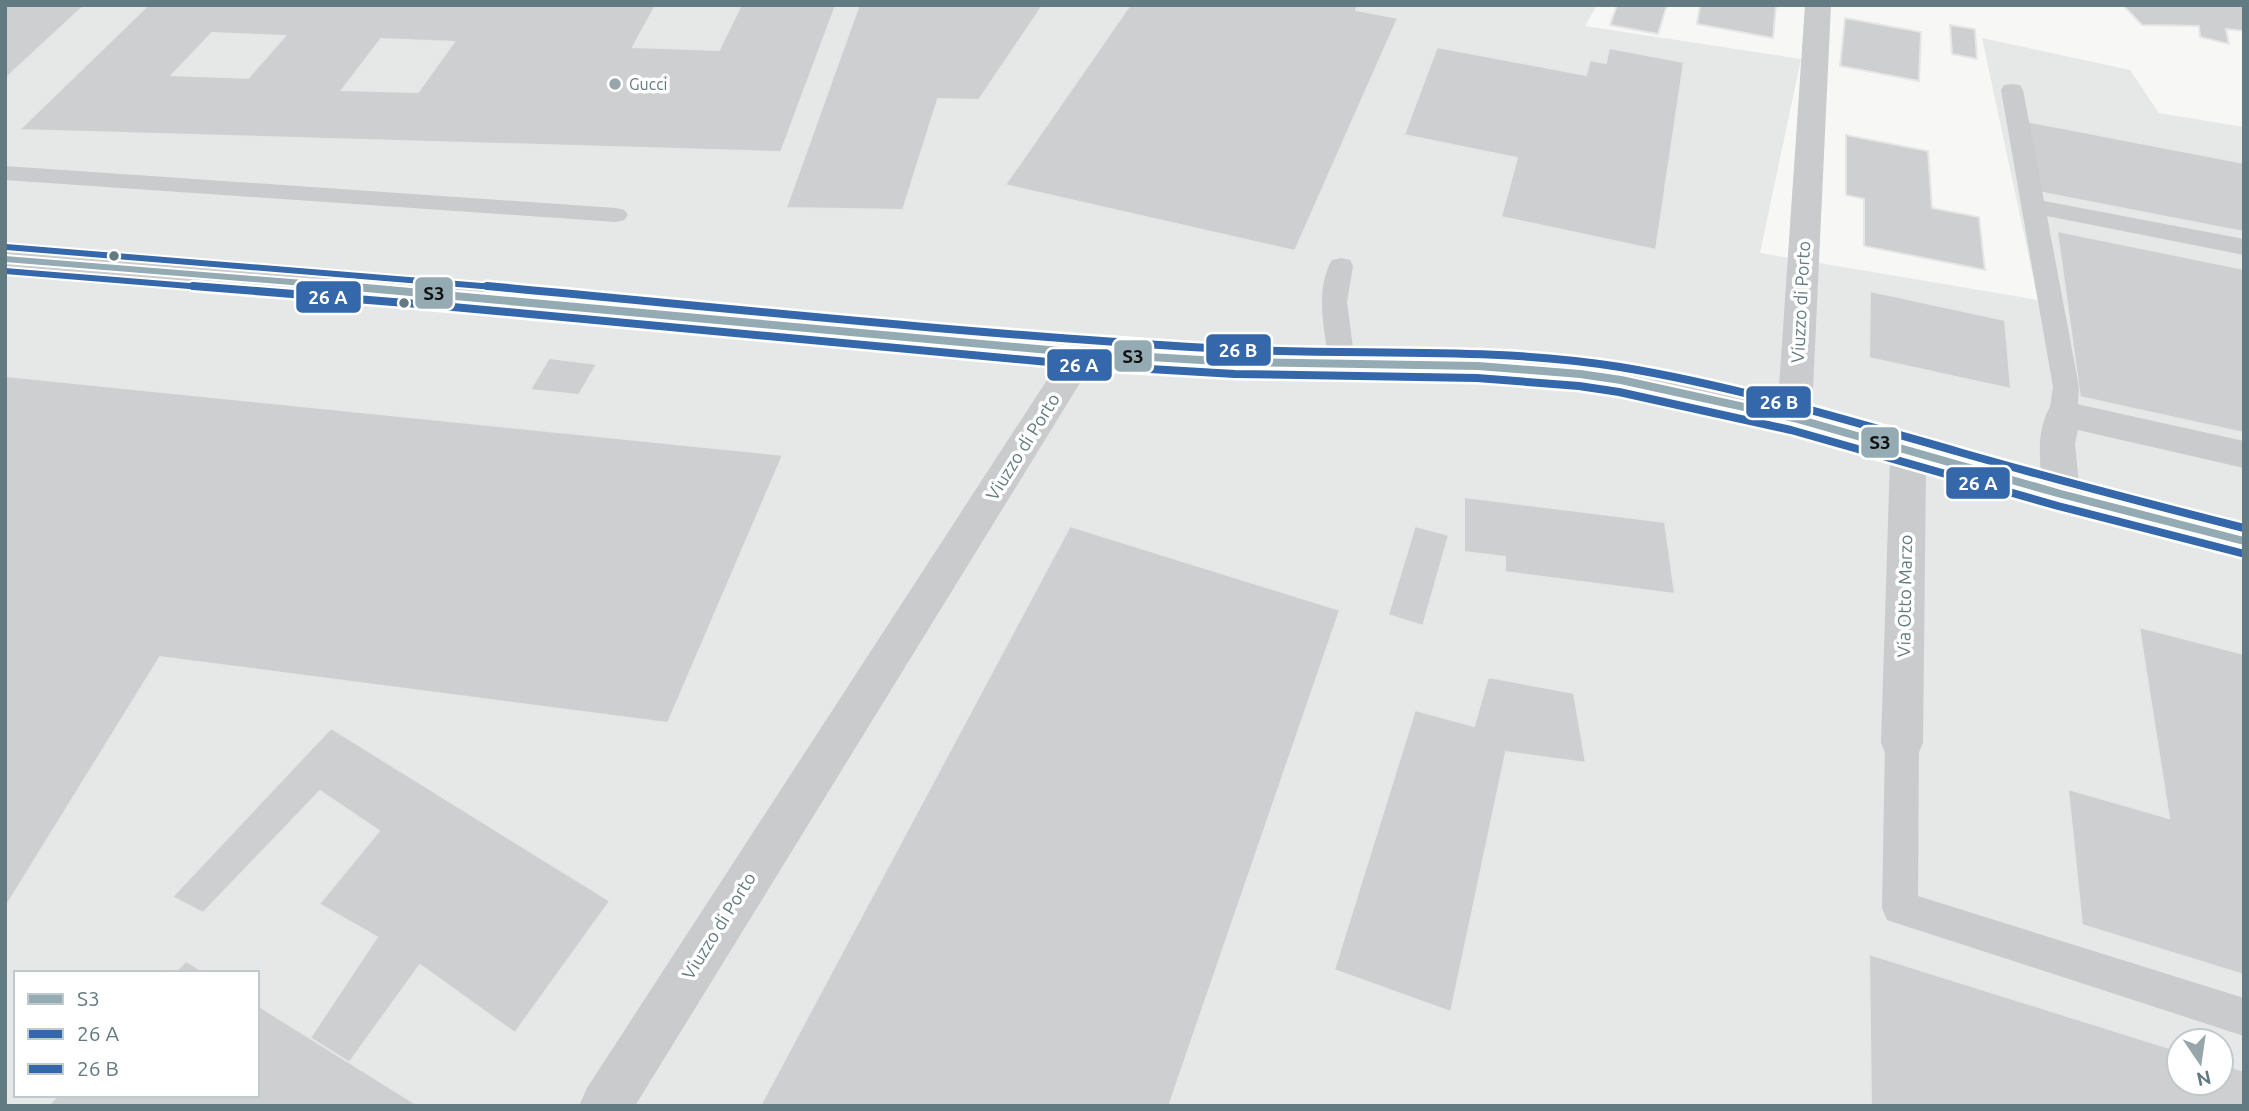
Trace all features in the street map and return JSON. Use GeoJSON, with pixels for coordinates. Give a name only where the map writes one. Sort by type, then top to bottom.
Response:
{"type":"FeatureCollection","features":[{"type":"Feature","properties":{"kind":"street","name":"Viuzzo di Porto"},"geometry":{"type":"LineString","coordinates":[[1794,418],[1818,5]]}},
{"type":"Feature","properties":{"kind":"street"},"geometry":{"type":"LineString","coordinates":[[5,258],[432,293],[1082,353],[1235,362],[1548,370],[1621,380],[1794,418],[2061,494],[2244,541]]}},
{"type":"Feature","properties":{"kind":"street","name":"Viuzzo di Porto"},"geometry":{"type":"LineString","coordinates":[[605,1106],[1082,353]]}},
{"type":"Feature","properties":{"kind":"street"},"geometry":{"type":"LineString","coordinates":[[2061,494],[2057,444],[2063,414],[2244,455]]}},
{"type":"Feature","properties":{"kind":"street","name":"Via Otto Marzo"},"geometry":{"type":"LineString","coordinates":[[1902,743],[1908,450]]}},
{"type":"Feature","properties":{"kind":"lane"},"geometry":{"type":"LineString","coordinates":[[2011,90],[2066,387],[2063,414]]}},
{"type":"Feature","properties":{"kind":"lane"},"geometry":{"type":"LineString","coordinates":[[5,173],[616,215]]}},
{"type":"Feature","properties":{"kind":"lane"},"geometry":{"type":"LineString","coordinates":[[2033,206],[2244,247]]}},
{"type":"Feature","properties":{"kind":"lane"},"geometry":{"type":"LineString","coordinates":[[1341,266],[1334,302],[1342,363]]}},
{"type":"Feature","properties":{"kind":"lane"},"geometry":{"type":"LineString","coordinates":[[1902,743],[1900,908],[2244,1017]]}},
{"type":"Feature","properties":{"kind":"shaded area"},"geometry":{"type":"Polygon","coordinates":[[[5,5],[1597,5],[1585,26],[1801,59],[1760,253],[2038,300],[1982,38],[2130,70],[2159,113],[2244,127],[2244,1106],[5,1106],[5,5]]]}},
{"type":"Feature","properties":{"kind":"building"},"geometry":{"type":"Polygon","coordinates":[[[5,5],[85,5],[5,79],[5,5]]]}},
{"type":"Feature","properties":{"kind":"building","name":"Gucci"},"geometry":{"type":"Polygon","coordinates":[[[148,5],[656,5],[633,47],[719,50],[741,5],[836,5],[781,152],[19,130],[148,5]],[[212,33],[172,75],[248,78],[285,36],[212,33]],[[381,39],[342,90],[418,92],[454,42],[381,39]]]}},
{"type":"Feature","properties":{"kind":"building"},"geometry":{"type":"Polygon","coordinates":[[[859,5],[1043,5],[979,100],[938,99],[903,210],[786,208],[859,5]]]}},
{"type":"Feature","properties":{"kind":"building"},"geometry":{"type":"Polygon","coordinates":[[[1130,5],[1358,5],[1356,10],[1398,18],[1295,251],[1005,185],[1130,5]]]}},
{"type":"Feature","properties":{"kind":"building"},"geometry":{"type":"Polygon","coordinates":[[[1617,5],[1667,5],[1658,34],[1610,25],[1617,5]]]}},
{"type":"Feature","properties":{"kind":"building"},"geometry":{"type":"Polygon","coordinates":[[[1700,5],[1776,6],[1773,38],[1697,24],[1700,5]]]}},
{"type":"Feature","properties":{"kind":"building"},"geometry":{"type":"Polygon","coordinates":[[[2123,5],[2244,5],[2244,31],[2226,29],[2229,44],[2200,37],[2199,26],[2142,25],[2123,5]]]}},
{"type":"Feature","properties":{"kind":"building"},"geometry":{"type":"Polygon","coordinates":[[[1845,18],[1921,32],[1919,81],[1840,66],[1845,18]]]}},
{"type":"Feature","properties":{"kind":"building"},"geometry":{"type":"Polygon","coordinates":[[[1950,25],[1975,29],[1977,59],[1952,54],[1950,25]]]}},
{"type":"Feature","properties":{"kind":"building"},"geometry":{"type":"Polygon","coordinates":[[[1437,47],[1586,75],[1590,60],[1606,63],[1609,48],[1684,62],[1656,250],[1501,217],[1517,158],[1404,135],[1437,47]]]}},
{"type":"Feature","properties":{"kind":"building"},"geometry":{"type":"Polygon","coordinates":[[[2025,121],[2244,163],[2244,232],[2033,191],[2025,121]]]}},
{"type":"Feature","properties":{"kind":"building"},"geometry":{"type":"Polygon","coordinates":[[[1846,135],[1928,151],[1932,208],[1979,217],[1985,270],[1864,246],[1864,199],[1846,195],[1846,135]]]}},
{"type":"Feature","properties":{"kind":"building"},"geometry":{"type":"Polygon","coordinates":[[[2057,231],[2244,269],[2244,433],[2080,397],[2057,231]]]}},
{"type":"Feature","properties":{"kind":"building"},"geometry":{"type":"Polygon","coordinates":[[[1870,291],[2005,320],[2011,389],[1869,358],[1870,291]]]}},
{"type":"Feature","properties":{"kind":"building"},"geometry":{"type":"Polygon","coordinates":[[[549,358],[597,364],[579,395],[530,390],[549,358]]]}},
{"type":"Feature","properties":{"kind":"building"},"geometry":{"type":"Polygon","coordinates":[[[5,376],[783,455],[668,723],[160,657],[5,908],[5,376]]]}},
{"type":"Feature","properties":{"kind":"building"},"geometry":{"type":"Polygon","coordinates":[[[1464,497],[1665,522],[1675,594],[1505,572],[1505,557],[1464,552],[1464,497]]]}},
{"type":"Feature","properties":{"kind":"building"},"geometry":{"type":"Polygon","coordinates":[[[1070,526],[1340,610],[1169,1106],[760,1106],[1070,526]]]}},
{"type":"Feature","properties":{"kind":"building"},"geometry":{"type":"Polygon","coordinates":[[[1415,526],[1449,535],[1423,626],[1388,615],[1415,526]]]}},
{"type":"Feature","properties":{"kind":"building"},"geometry":{"type":"Polygon","coordinates":[[[2139,627],[2244,654],[2244,975],[2082,925],[2068,789],[2169,818],[2139,627]]]}},
{"type":"Feature","properties":{"kind":"building"},"geometry":{"type":"Polygon","coordinates":[[[1488,677],[1574,693],[1586,763],[1506,752],[1451,1012],[1334,970],[1415,710],[1474,726],[1488,677]]]}},
{"type":"Feature","properties":{"kind":"building"},"geometry":{"type":"Polygon","coordinates":[[[331,728],[610,901],[515,1033],[420,965],[349,1063],[310,1038],[377,937],[319,904],[379,831],[320,791],[203,913],[172,897],[331,728]]]}},
{"type":"Feature","properties":{"kind":"building"},"geometry":{"type":"Polygon","coordinates":[[[1869,954],[2165,1047],[2165,1097],[2235,1097],[2235,1068],[2244,1071],[2244,1106],[1871,1106],[1869,954]]]}},
{"type":"Feature","properties":{"kind":"building"},"geometry":{"type":"Polygon","coordinates":[[[186,961],[202,971],[176,971],[186,961]]]}},
{"type":"Feature","properties":{"kind":"building"},"geometry":{"type":"Polygon","coordinates":[[[259,1006],[419,1106],[48,1106],[56,1097],[259,1097],[259,1006]]]}},
{"type":"Feature","properties":{"kind":"transit line"},"geometry":{"type":"LineString","coordinates":[[6,247],[433,281],[1083,341],[1235,350],[1478,354],[1582,362],[1624,368],[1797,406],[2064,482],[2244,528]]}},
{"type":"Feature","properties":{"kind":"transit line","name":"S3"},"geometry":{"type":"LineString","coordinates":[[5,259],[432,293],[1082,353],[1235,362],[1478,366],[1580,374],[1621,380],[1794,418],[2061,494],[2244,541]]}},
{"type":"Feature","properties":{"kind":"transit line"},"geometry":{"type":"LineString","coordinates":[[5,271],[431,305],[1081,365],[1235,374],[1477,378],[1579,386],[1619,392],[1791,430],[2058,506],[2241,553]]}},
{"type":"Feature","properties":{"kind":"place","name":"Gucci"},"geometry":{"type":"Point","coordinates":[615,84]}}]}
